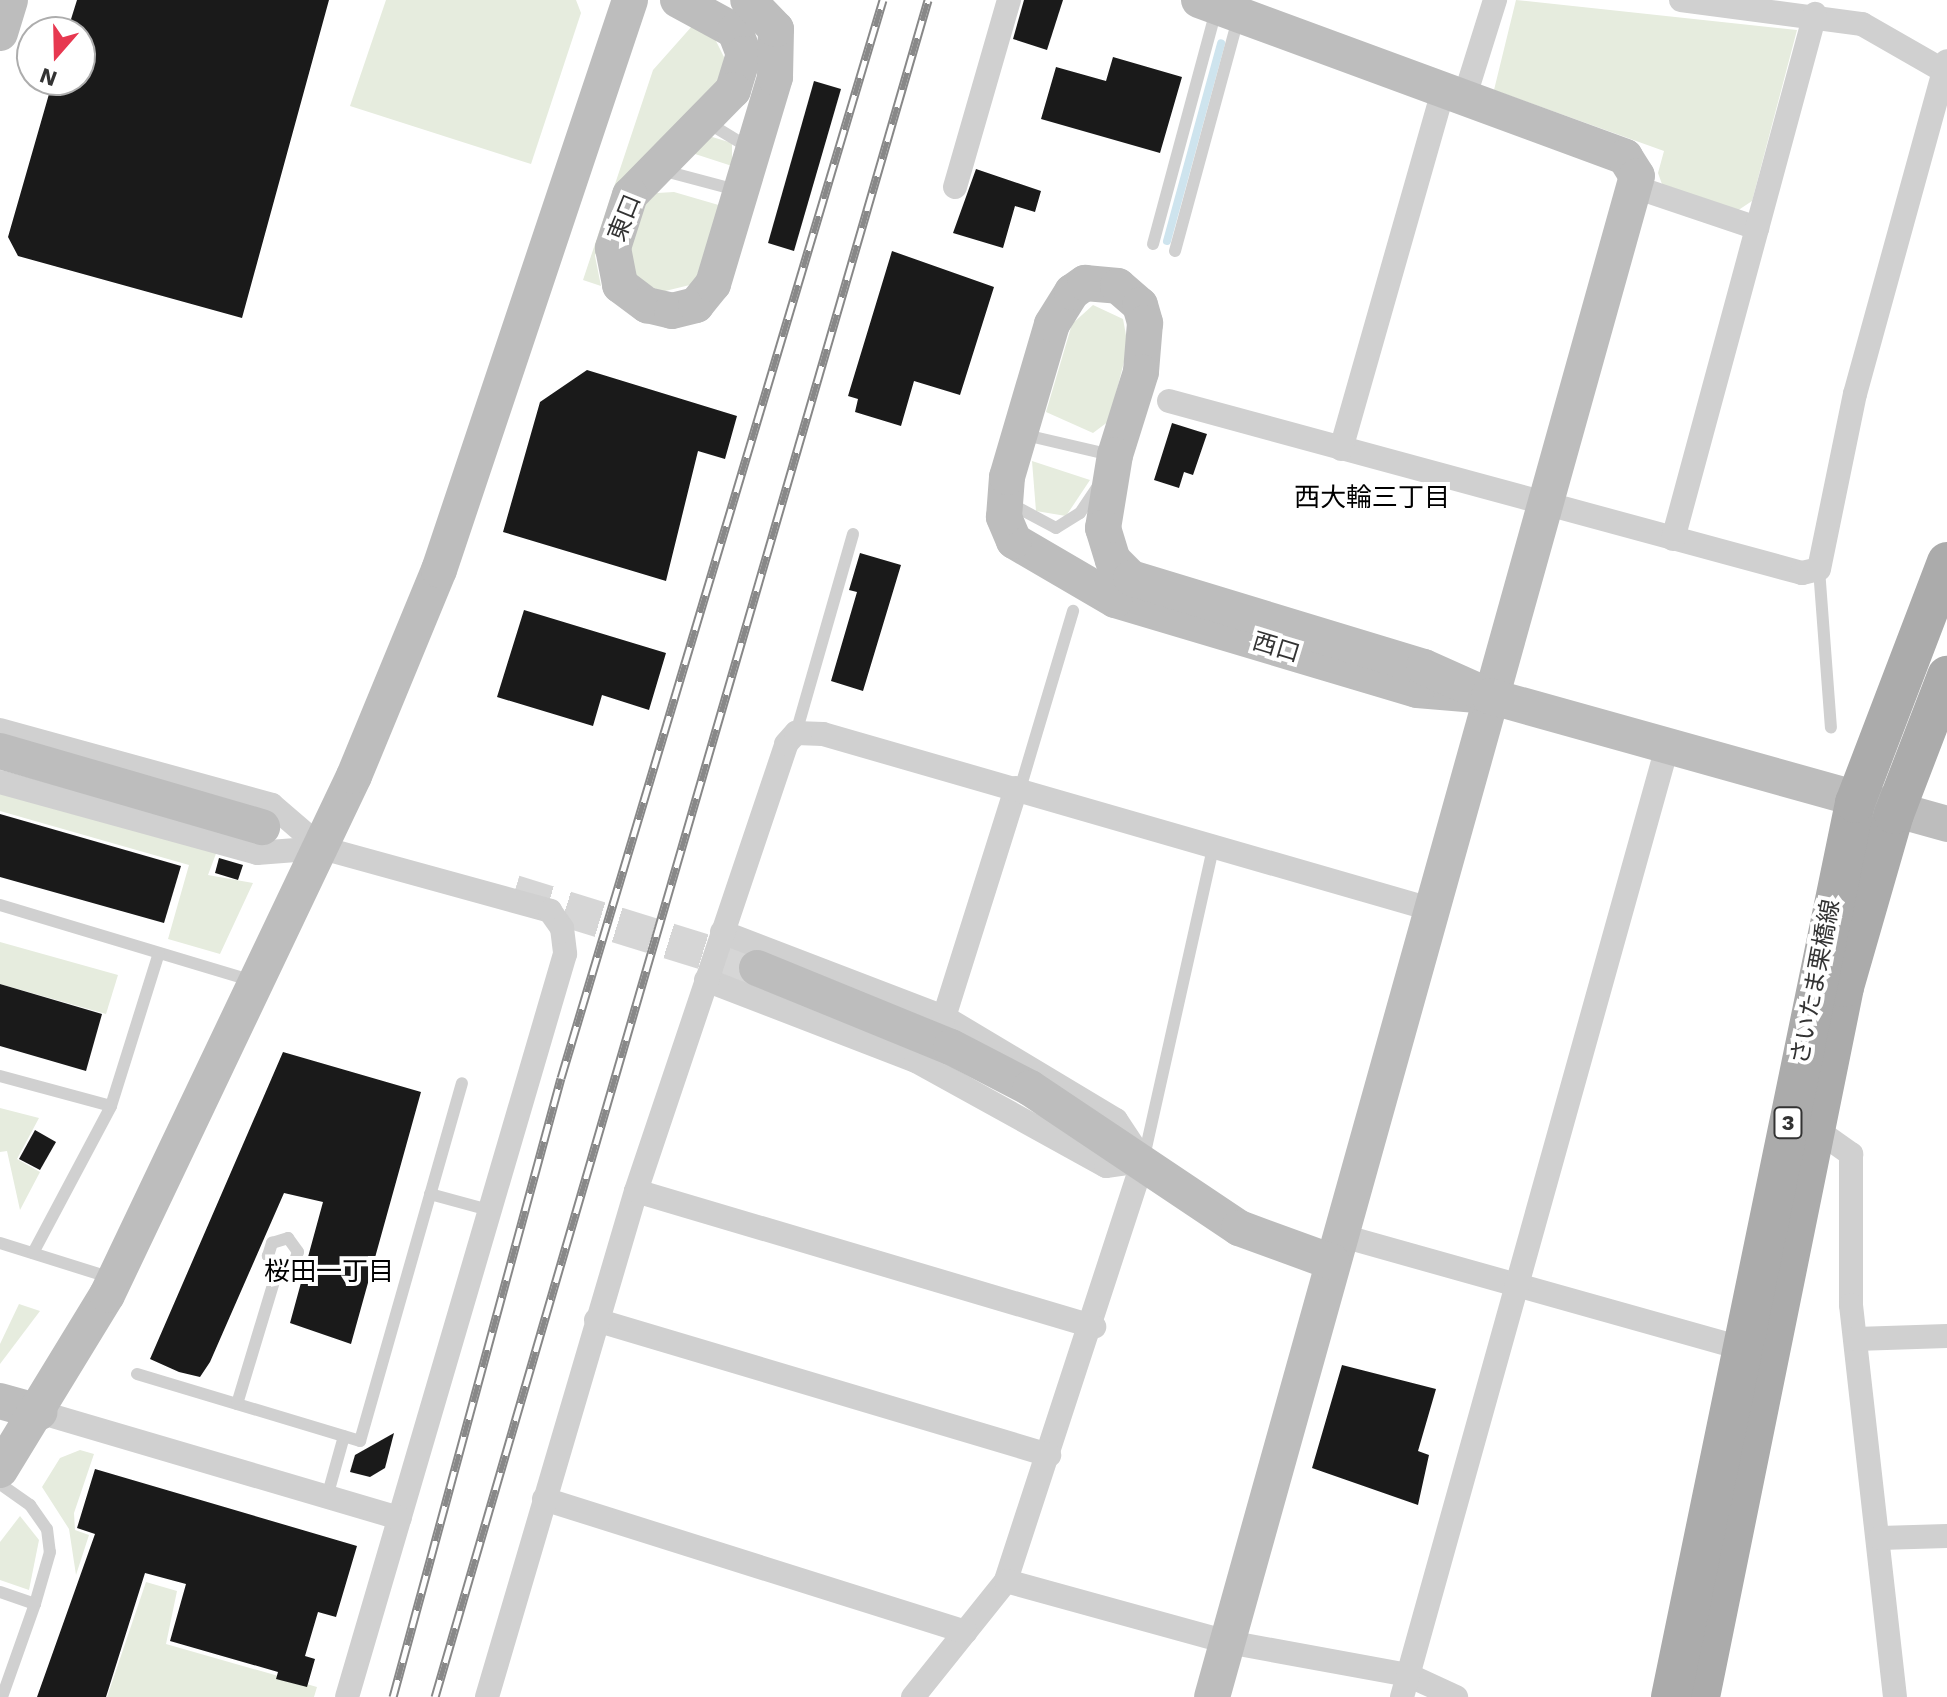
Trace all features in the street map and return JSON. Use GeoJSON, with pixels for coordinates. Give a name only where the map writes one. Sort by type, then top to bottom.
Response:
{"type":"FeatureCollection","features":[{"type":"Feature","properties":{"kind":"main road","name":"さいたま栗橋線"},"geometry":{"type":"LineString","coordinates":[[1671,1697],[1855,803],[1947,562]]}},
{"type":"Feature","properties":{"kind":"main road","name":"さいたま栗橋線"},"geometry":{"type":"LineString","coordinates":[[1700,1697],[1844,987],[1894,814],[1947,676]]}},
{"type":"Feature","properties":{"kind":"street"},"geometry":{"type":"LineString","coordinates":[[0,33],[10,0]]}},
{"type":"Feature","properties":{"kind":"street"},"geometry":{"type":"LineString","coordinates":[[0,1470],[39,1412],[115,1280],[322,848],[429,597],[630,0]]}},
{"type":"Feature","properties":{"kind":"street","name":"東口"},"geometry":{"type":"LineString","coordinates":[[678,0],[735,31],[744,54],[740,80],[630,195],[610,258],[620,285],[659,309],[686,309],[705,298],[753,153],[780,40],[771,18],[748,0]]}},
{"type":"Feature","properties":{"kind":"street"},"geometry":{"type":"LineString","coordinates":[[955,187],[1009,0]]}},
{"type":"Feature","properties":{"kind":"street"},"geometry":{"type":"LineString","coordinates":[[1341,449],[1453,95],[1495,0]]}},
{"type":"Feature","properties":{"kind":"street"},"geometry":{"type":"LineString","coordinates":[[1169,401],[1542,505],[1802,573],[1819,569],[1855,394],[1945,77],[1862,24],[1815,14],[1681,0]]}},
{"type":"Feature","properties":{"kind":"street"},"geometry":{"type":"LineString","coordinates":[[1212,1697],[1542,505],[1635,187],[1636,168],[1625,157],[1453,95],[1223,4]]}},
{"type":"Feature","properties":{"kind":"street"},"geometry":{"type":"LineString","coordinates":[[1673,539],[1815,14]]}},
{"type":"Feature","properties":{"kind":"street"},"geometry":{"type":"LineString","coordinates":[[1635,187],[1757,228]]}},
{"type":"Feature","properties":{"kind":"street","name":"西口"},"geometry":{"type":"LineString","coordinates":[[1102,282],[1131,294],[1145,323],[1141,372],[1115,455],[1105,546],[1131,578],[1424,667],[1489,696],[1417,690],[1115,600],[1014,541],[1004,499],[1020,433],[1061,305],[1085,283],[1102,282]]}},
{"type":"Feature","properties":{"kind":"street"},"geometry":{"type":"LineString","coordinates":[[1489,696],[1894,814],[1947,824]]}},
{"type":"Feature","properties":{"kind":"street"},"geometry":{"type":"LineString","coordinates":[[0,730],[272,805],[322,848]]}},
{"type":"Feature","properties":{"kind":"street"},"geometry":{"type":"LineString","coordinates":[[487,1697],[636,1191],[786,744],[796,733],[823,734],[1018,788],[1430,909]]}},
{"type":"Feature","properties":{"kind":"street"},"geometry":{"type":"LineString","coordinates":[[1405,1686],[1667,747]]}},
{"type":"Feature","properties":{"kind":"street"},"geometry":{"type":"LineString","coordinates":[[0,751],[262,827]]}},
{"type":"Feature","properties":{"kind":"street"},"geometry":{"type":"LineString","coordinates":[[0,782],[257,853],[322,848],[550,911],[562,928],[565,954],[347,1697]]}},
{"type":"Feature","properties":{"kind":"street"},"geometry":{"type":"LineString","coordinates":[[944,1017],[1018,788]]}},
{"type":"Feature","properties":{"kind":"street"},"geometry":{"type":"LineString","coordinates":[[722,932],[944,1017],[1116,1120],[1143,1161],[1094,1327],[1006,1581],[913,1697]]}},
{"type":"Feature","properties":{"kind":"street"},"geometry":{"type":"LineString","coordinates":[[757,968],[951,1047],[1143,1161],[1239,1228],[1517,1287],[1742,1348]]}},
{"type":"Feature","properties":{"kind":"street"},"geometry":{"type":"LineString","coordinates":[[706,980],[916,1061],[1106,1166],[1143,1161]]}},
{"type":"Feature","properties":{"kind":"street"},"geometry":{"type":"LineString","coordinates":[[1817,1130],[1851,1154],[1856,1339],[1895,1697]]}},
{"type":"Feature","properties":{"kind":"street"},"geometry":{"type":"LineString","coordinates":[[636,1191],[1094,1327]]}},
{"type":"Feature","properties":{"kind":"street"},"geometry":{"type":"LineString","coordinates":[[596,1320],[1049,1455]]}},
{"type":"Feature","properties":{"kind":"street"},"geometry":{"type":"LineString","coordinates":[[1856,1339],[1947,1336]]}},
{"type":"Feature","properties":{"kind":"street"},"geometry":{"type":"LineString","coordinates":[[0,1401],[400,1518]]}},
{"type":"Feature","properties":{"kind":"street"},"geometry":{"type":"LineString","coordinates":[[544,1499],[966,1632]]}},
{"type":"Feature","properties":{"kind":"street"},"geometry":{"type":"LineString","coordinates":[[1880,1538],[1947,1536]]}},
{"type":"Feature","properties":{"kind":"street"},"geometry":{"type":"LineString","coordinates":[[1006,1581],[1228,1642],[1456,1697]]}},
{"type":"Feature","properties":{"kind":"lane"},"geometry":{"type":"LineString","coordinates":[[1153,244],[1223,4]]}},
{"type":"Feature","properties":{"kind":"lane"},"geometry":{"type":"LineString","coordinates":[[1175,251],[1223,4]]}},
{"type":"Feature","properties":{"kind":"lane"},"geometry":{"type":"LineString","coordinates":[[699,125],[720,126],[753,153]]}},
{"type":"Feature","properties":{"kind":"lane"},"geometry":{"type":"LineString","coordinates":[[654,170],[741,191]]}},
{"type":"Feature","properties":{"kind":"lane"},"geometry":{"type":"LineString","coordinates":[[1004,499],[1039,525],[1069,524],[1115,455],[1020,433]]}},
{"type":"Feature","properties":{"kind":"lane"},"geometry":{"type":"LineString","coordinates":[[796,733],[853,534]]}},
{"type":"Feature","properties":{"kind":"lane"},"geometry":{"type":"LineString","coordinates":[[1819,569],[1831,728]]}},
{"type":"Feature","properties":{"kind":"lane"},"geometry":{"type":"LineString","coordinates":[[1018,788],[1073,611]]}},
{"type":"Feature","properties":{"kind":"lane"},"geometry":{"type":"LineString","coordinates":[[1143,1161],[1214,845]]}},
{"type":"Feature","properties":{"kind":"lane"},"geometry":{"type":"LineString","coordinates":[[0,905],[257,982]]}},
{"type":"Feature","properties":{"kind":"lane"},"geometry":{"type":"LineString","coordinates":[[33,1253],[111,1106],[159,953]]}},
{"type":"Feature","properties":{"kind":"lane"},"geometry":{"type":"LineString","coordinates":[[0,1076],[111,1106]]}},
{"type":"Feature","properties":{"kind":"lane"},"geometry":{"type":"LineString","coordinates":[[137,1374],[360,1441],[462,1083]]}},
{"type":"Feature","properties":{"kind":"lane"},"geometry":{"type":"LineString","coordinates":[[430,1194],[489,1210]]}},
{"type":"Feature","properties":{"kind":"lane"},"geometry":{"type":"LineString","coordinates":[[0,1243],[115,1280]]}},
{"type":"Feature","properties":{"kind":"lane"},"geometry":{"type":"LineString","coordinates":[[237,1404],[278,1268]]}},
{"type":"Feature","properties":{"kind":"lane"},"geometry":{"type":"LineString","coordinates":[[327,1497],[344,1436]]}},
{"type":"Feature","properties":{"kind":"lane"},"geometry":{"type":"LineString","coordinates":[[0,1484],[47,1529],[48,1567],[2,1697]]}},
{"type":"Feature","properties":{"kind":"lane"},"geometry":{"type":"LineString","coordinates":[[0,1592],[35,1604]]}},
{"type":"Feature","properties":{"kind":"shaded area"},"geometry":{"type":"Polygon","coordinates":[[[386,0],[576,0],[581,13],[531,164],[350,106],[386,0]]]}},
{"type":"Feature","properties":{"kind":"shaded area"},"geometry":{"type":"Polygon","coordinates":[[[1516,0],[1797,30],[1752,201],[1737,211],[1663,187],[1658,173],[1664,151],[1494,90],[1516,0]]]}},
{"type":"Feature","properties":{"kind":"shaded area"},"geometry":{"type":"Polygon","coordinates":[[[693,25],[715,39],[724,57],[722,78],[620,185],[595,256],[601,286],[583,280],[653,70],[693,25]]]}},
{"type":"Feature","properties":{"kind":"shaded area"},"geometry":{"type":"Polygon","coordinates":[[[709,136],[732,143],[732,166],[692,153],[709,136]]]}},
{"type":"Feature","properties":{"kind":"shaded area"},"geometry":{"type":"Polygon","coordinates":[[[674,192],[722,206],[694,284],[661,292],[635,277],[628,257],[642,208],[657,193],[674,192]]]}},
{"type":"Feature","properties":{"kind":"shaded area"},"geometry":{"type":"Polygon","coordinates":[[[1093,305],[1123,319],[1128,346],[1109,421],[1093,433],[1046,412],[1072,324],[1093,305]]]}},
{"type":"Feature","properties":{"kind":"shaded area"},"geometry":{"type":"Polygon","coordinates":[[[1032,461],[1090,480],[1066,516],[1036,511],[1032,461]]]}},
{"type":"Feature","properties":{"kind":"shaded area"},"geometry":{"type":"Polygon","coordinates":[[[0,787],[217,851],[208,875],[253,883],[220,954],[168,939],[189,865],[0,811],[0,787]]]}},
{"type":"Feature","properties":{"kind":"shaded area"},"geometry":{"type":"Polygon","coordinates":[[[0,942],[118,975],[106,1014],[0,984],[0,942]]]}},
{"type":"Feature","properties":{"kind":"shaded area"},"geometry":{"type":"Polygon","coordinates":[[[0,1108],[39,1118],[17,1159],[40,1172],[20,1210],[7,1151],[0,1152],[0,1108]]]}},
{"type":"Feature","properties":{"kind":"shaded area"},"geometry":{"type":"Polygon","coordinates":[[[19,1304],[40,1311],[0,1364],[0,1344],[19,1304]]]}},
{"type":"Feature","properties":{"kind":"shaded area"},"geometry":{"type":"Polygon","coordinates":[[[80,1450],[94,1454],[74,1513],[75,1530],[89,1535],[76,1575],[69,1529],[42,1487],[60,1458],[80,1450]]]}},
{"type":"Feature","properties":{"kind":"shaded area"},"geometry":{"type":"Polygon","coordinates":[[[20,1516],[39,1540],[29,1590],[0,1580],[0,1542],[20,1516]]]}},
{"type":"Feature","properties":{"kind":"shaded area"},"geometry":{"type":"Polygon","coordinates":[[[146,1582],[177,1591],[166,1644],[317,1687],[314,1697],[107,1697],[146,1582]]]}},
{"type":"Feature","properties":{"kind":"building"},"geometry":{"type":"Polygon","coordinates":[[[77,0],[329,0],[242,318],[18,256],[8,237],[48,96],[96,96],[96,16],[72,16],[77,0]]]}},
{"type":"Feature","properties":{"kind":"building"},"geometry":{"type":"Polygon","coordinates":[[[1024,0],[1063,0],[1047,50],[1013,39],[1024,0]]]}},
{"type":"Feature","properties":{"kind":"building"},"geometry":{"type":"Polygon","coordinates":[[[1113,57],[1182,77],[1160,153],[1041,119],[1056,67],[1106,81],[1113,57]]]}},
{"type":"Feature","properties":{"kind":"building"},"geometry":{"type":"Polygon","coordinates":[[[814,81],[841,89],[794,251],[768,243],[814,81]]]}},
{"type":"Feature","properties":{"kind":"building"},"geometry":{"type":"Polygon","coordinates":[[[976,169],[1041,191],[1035,212],[1015,206],[1003,248],[953,233],[976,169]]]}},
{"type":"Feature","properties":{"kind":"building"},"geometry":{"type":"Polygon","coordinates":[[[892,251],[994,287],[960,395],[914,381],[901,426],[855,412],[858,399],[848,396],[892,251]]]}},
{"type":"Feature","properties":{"kind":"building"},"geometry":{"type":"Polygon","coordinates":[[[587,370],[737,416],[725,459],[698,451],[666,581],[503,532],[540,402],[587,370]]]}},
{"type":"Feature","properties":{"kind":"building"},"geometry":{"type":"Polygon","coordinates":[[[1172,423],[1207,434],[1193,475],[1184,472],[1179,488],[1154,480],[1172,423]]]}},
{"type":"Feature","properties":{"kind":"building"},"geometry":{"type":"Polygon","coordinates":[[[860,553],[901,565],[863,691],[831,681],[857,592],[849,590],[860,553]]]}},
{"type":"Feature","properties":{"kind":"building"},"geometry":{"type":"Polygon","coordinates":[[[524,610],[666,653],[649,710],[602,695],[593,726],[497,697],[524,610]]]}},
{"type":"Feature","properties":{"kind":"building"},"geometry":{"type":"Polygon","coordinates":[[[0,814],[181,866],[164,923],[0,877],[0,814]]]}},
{"type":"Feature","properties":{"kind":"building"},"geometry":{"type":"Polygon","coordinates":[[[219,858],[243,865],[238,880],[215,873],[219,858]]]}},
{"type":"Feature","properties":{"kind":"building"},"geometry":{"type":"Polygon","coordinates":[[[0,984],[102,1014],[86,1071],[0,1046],[0,984]]]}},
{"type":"Feature","properties":{"kind":"building"},"geometry":{"type":"Polygon","coordinates":[[[283,1052],[421,1092],[351,1344],[290,1323],[323,1202],[284,1193],[210,1362],[200,1377],[179,1372],[150,1359],[283,1052]]]}},
{"type":"Feature","properties":{"kind":"building"},"geometry":{"type":"Polygon","coordinates":[[[35,1130],[56,1142],[40,1170],[19,1159],[35,1130]]]}},
{"type":"Feature","properties":{"kind":"building"},"geometry":{"type":"Polygon","coordinates":[[[1342,1365],[1436,1389],[1418,1451],[1429,1455],[1418,1505],[1312,1468],[1342,1365]]]}},
{"type":"Feature","properties":{"kind":"building"},"geometry":{"type":"Polygon","coordinates":[[[394,1433],[385,1468],[370,1477],[350,1472],[355,1455],[394,1433]]]}},
{"type":"Feature","properties":{"kind":"building"},"geometry":{"type":"Polygon","coordinates":[[[95,1469],[357,1546],[336,1617],[318,1612],[305,1656],[315,1659],[307,1687],[276,1679],[278,1672],[170,1641],[186,1584],[145,1573],[106,1697],[37,1697],[95,1534],[77,1528],[95,1469]]]}},
{"type":"Feature","properties":{"kind":"waterway"},"geometry":{"type":"LineString","coordinates":[[1167,241],[1221,43]]}},
{"type":"Feature","properties":{"kind":"tunnel"},"geometry":{"type":"LineString","coordinates":[[514,893],[757,968]]}},
{"type":"Feature","properties":{"kind":"railway"},"geometry":{"type":"LineString","coordinates":[[393,1697],[561,1078],[883,0]]}},
{"type":"Feature","properties":{"kind":"railway"},"geometry":{"type":"LineString","coordinates":[[435,1697],[928,0]]}},
{"type":"Feature","properties":{"kind":"district","name":"西大輪三丁目"},"geometry":{"type":"Point","coordinates":[1372,498]}},
{"type":"Feature","properties":{"kind":"district","name":"桜田一丁目"},"geometry":{"type":"Point","coordinates":[329,1272]}}]}
